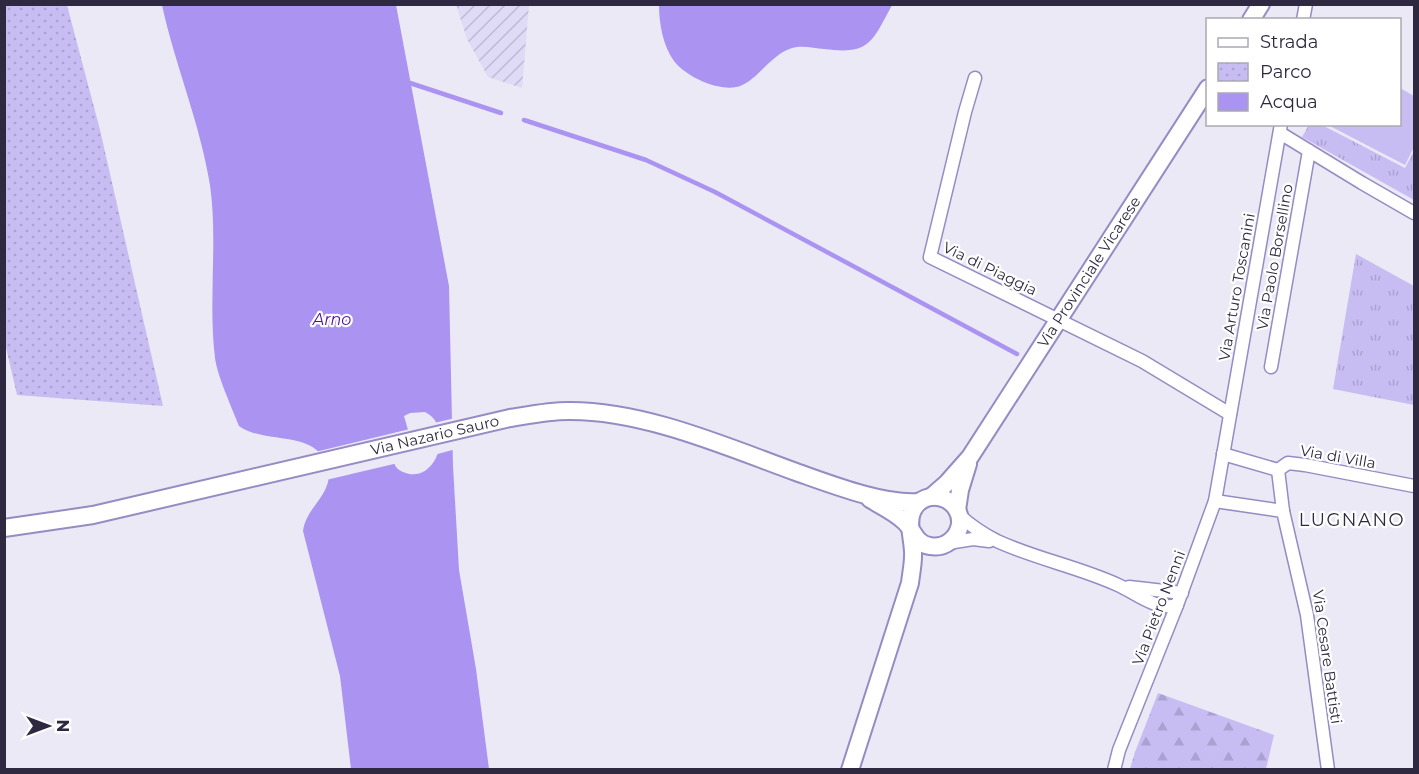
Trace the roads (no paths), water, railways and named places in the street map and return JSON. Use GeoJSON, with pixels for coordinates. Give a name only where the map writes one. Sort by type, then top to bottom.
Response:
{"type":"FeatureCollection","features":[{"type":"Feature","properties":{"kind":"main road"},"geometry":{"type":"LineString","coordinates":[[1252,18],[1261,4]]}},
{"type":"Feature","properties":{"kind":"main road","name":"Via Provinciale Vicarese"},"geometry":{"type":"LineString","coordinates":[[925,499],[947,483],[970,457],[1206,91]]}},
{"type":"Feature","properties":{"kind":"main road","name":"Via Nazario Sauro"},"geometry":{"type":"LineString","coordinates":[[4,528],[93,515],[510,418],[570,411],[613,414],[632,418],[690,435],[861,494],[898,516],[911,529]]}},
{"type":"Feature","properties":{"kind":"main road","name":"Via Provinciale Vicarese"},"geometry":{"type":"LineString","coordinates":[[958,513],[960,490],[970,457]]}},
{"type":"Feature","properties":{"kind":"main road","name":"Via Nazario Sauro"},"geometry":{"type":"LineString","coordinates":[[861,494],[925,499]]}},
{"type":"Feature","properties":{"kind":"main road"},"geometry":{"type":"LineString","coordinates":[[850,770],[910,583],[913,558],[912,512],[925,499],[947,500],[958,513],[959,530],[910,583]]}},
{"type":"Feature","properties":{"kind":"main road"},"geometry":{"type":"LineString","coordinates":[[911,529],[919,541],[924,544],[943,545]]}},
{"type":"Feature","properties":{"kind":"street","name":"Via di Piaggia"},"geometry":{"type":"LineString","coordinates":[[975,78],[964,112],[930,257],[1142,361],[1230,414]]}},
{"type":"Feature","properties":{"kind":"street"},"geometry":{"type":"LineString","coordinates":[[1280,129],[1308,151],[1414,213]]}},
{"type":"Feature","properties":{"kind":"street","name":"Via Arturo Toscanini"},"geometry":{"type":"LineString","coordinates":[[1222,454],[1280,129]]}},
{"type":"Feature","properties":{"kind":"street","name":"Via Paolo Borsellino"},"geometry":{"type":"LineString","coordinates":[[1271,367],[1308,151]]}},
{"type":"Feature","properties":{"kind":"street","name":"Via di Villa"},"geometry":{"type":"LineString","coordinates":[[1222,454],[1278,470],[1288,463],[1414,486]]}},
{"type":"Feature","properties":{"kind":"street","name":"Via Pietro Nenni"},"geometry":{"type":"LineString","coordinates":[[1114,770],[1119,750],[1180,599],[1215,501],[1222,454]]}},
{"type":"Feature","properties":{"kind":"street","name":"Via Cesare Battisti"},"geometry":{"type":"LineString","coordinates":[[1278,470],[1283,511],[1307,615],[1328,770]]}},
{"type":"Feature","properties":{"kind":"street"},"geometry":{"type":"LineString","coordinates":[[1215,501],[1283,511]]}},
{"type":"Feature","properties":{"kind":"street"},"geometry":{"type":"LineString","coordinates":[[958,513],[979,532],[999,542],[1118,585],[1180,599]]}},
{"type":"Feature","properties":{"kind":"street"},"geometry":{"type":"LineString","coordinates":[[943,545],[973,539],[999,542]]}},
{"type":"Feature","properties":{"kind":"street"},"geometry":{"type":"LineString","coordinates":[[1118,585],[1163,606],[1180,599]]}},
{"type":"Feature","properties":{"kind":"street"},"geometry":{"type":"LineString","coordinates":[[1147,600],[1161,615],[1167,632]]}},
{"type":"Feature","properties":{"kind":"water"},"geometry":{"type":"Polygon","coordinates":[[[659,4],[892,5],[874,37],[868,43],[851,50],[792,48],[777,56],[747,83],[732,88],[714,85],[695,78],[674,61],[662,34],[659,4]]]}},
{"type":"Feature","properties":{"kind":"water","name":"Arno"},"geometry":{"type":"Polygon","coordinates":[[[162,5],[396,5],[449,286],[453,466],[459,570],[476,669],[489,769],[351,769],[340,676],[303,531],[307,517],[326,489],[327,468],[322,456],[313,448],[302,443],[250,432],[239,426],[222,382],[216,365],[213,336],[213,228],[210,185],[200,139],[162,5]],[[425,412],[410,413],[404,416],[408,430],[395,433],[393,451],[394,464],[403,472],[415,474],[425,471],[433,463],[440,441],[439,429],[434,419],[425,412]]]}},
{"type":"Feature","properties":{"kind":"waterway"},"geometry":{"type":"LineString","coordinates":[[410,83],[501,113]]}},
{"type":"Feature","properties":{"kind":"waterway"},"geometry":{"type":"LineString","coordinates":[[524,120],[646,160],[715,192],[1017,354]]}},
{"type":"Feature","properties":{"kind":"district","name":"LUGNANO"},"geometry":{"type":"Point","coordinates":[1352,520]}}]}
